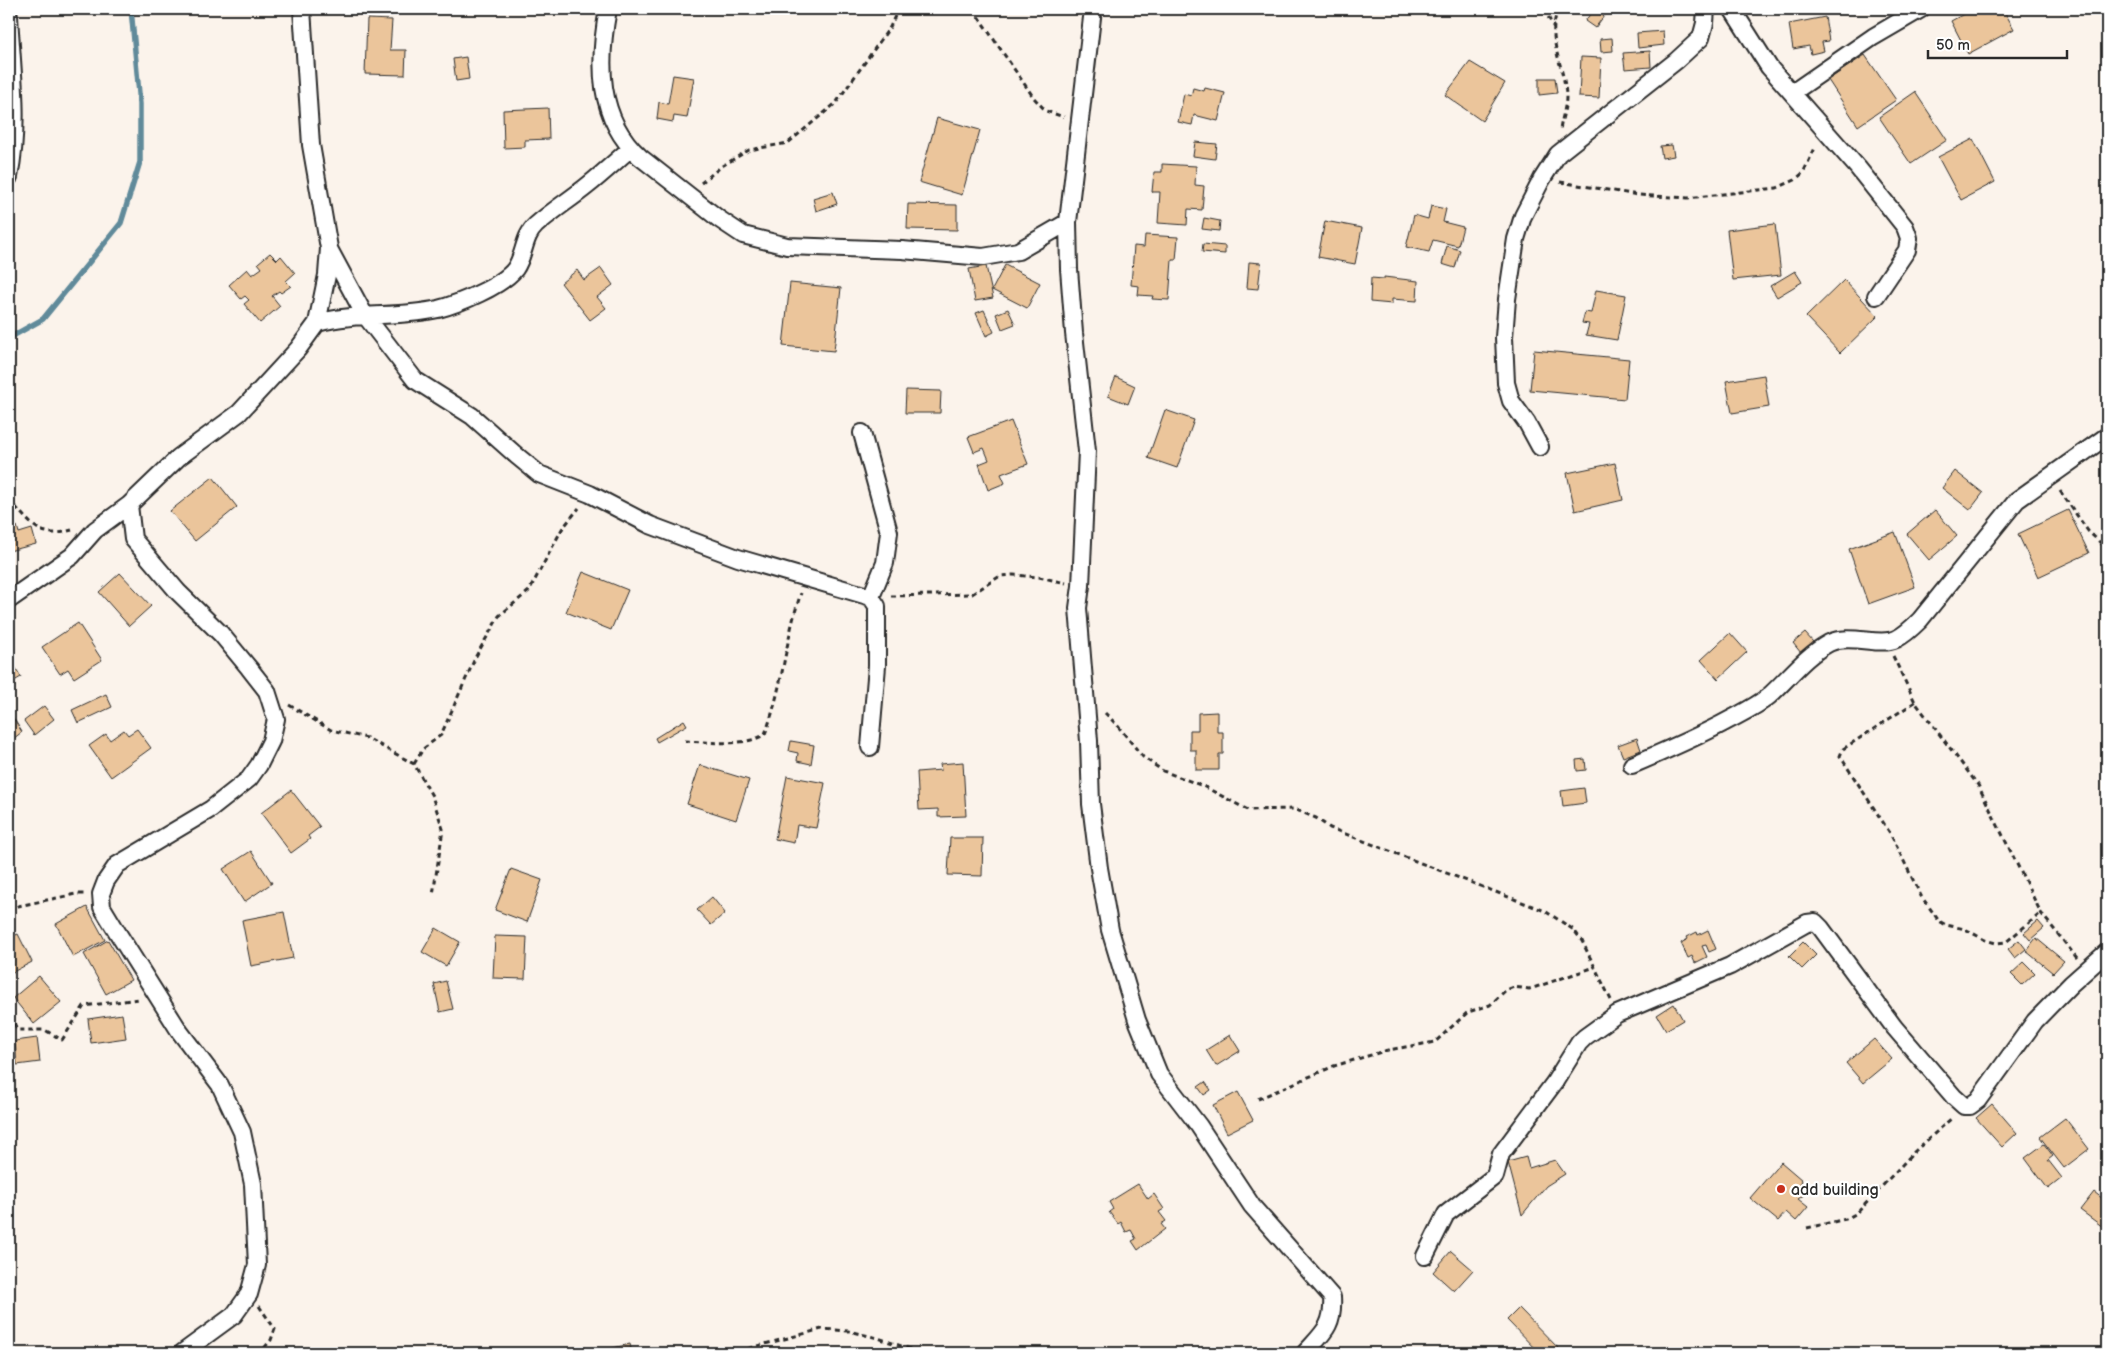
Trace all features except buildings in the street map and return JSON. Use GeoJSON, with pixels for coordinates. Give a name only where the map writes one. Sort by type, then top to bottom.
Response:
{"type":"FeatureCollection","features":[{"type":"Feature","properties":{"kind":"street"},"geometry":{"type":"LineString","coordinates":[[9,600],[72,556],[95,530],[129,505],[178,457],[239,413],[298,349],[317,323],[327,275],[329,248],[311,145],[302,9]]}},
{"type":"Feature","properties":{"kind":"street"},"geometry":{"type":"LineString","coordinates":[[608,9],[603,38],[602,87],[608,108],[630,148],[687,195],[743,235],[787,246],[902,250],[983,257],[1018,251],[1068,222]]}},
{"type":"Feature","properties":{"kind":"street"},"geometry":{"type":"LineString","coordinates":[[1093,9],[1068,222],[1069,269],[1074,333],[1087,451],[1081,586],[1078,608],[1085,690],[1091,804],[1099,868],[1110,930],[1137,1020],[1159,1074],[1199,1126],[1252,1206],[1332,1296],[1333,1312],[1326,1329],[1305,1353]]}},
{"type":"Feature","properties":{"kind":"street"},"geometry":{"type":"LineString","coordinates":[[1540,447],[1527,423],[1511,401],[1506,383],[1504,337],[1507,299],[1516,239],[1523,216],[1542,179],[1558,154],[1690,49],[1700,38],[1706,9]]}},
{"type":"Feature","properties":{"kind":"street"},"geometry":{"type":"LineString","coordinates":[[1732,9],[1769,68],[1792,92],[1905,227],[1909,238],[1907,250],[1876,296]]}},
{"type":"Feature","properties":{"kind":"street"},"geometry":{"type":"LineString","coordinates":[[1792,92],[1873,37],[1921,9]]}},
{"type":"Feature","properties":{"kind":"street"},"geometry":{"type":"LineString","coordinates":[[9,16],[16,119],[14,151],[9,177]]}},
{"type":"Feature","properties":{"kind":"street"},"geometry":{"type":"LineString","coordinates":[[317,323],[364,314],[387,315],[438,309],[497,285],[515,269],[527,237],[535,226],[590,184],[630,148]]}},
{"type":"Feature","properties":{"kind":"street"},"geometry":{"type":"LineString","coordinates":[[329,248],[364,314],[415,380],[472,416],[539,474],[590,494],[650,526],[738,558],[871,597],[877,606],[878,624],[877,666],[870,747]]}},
{"type":"Feature","properties":{"kind":"street"},"geometry":{"type":"LineString","coordinates":[[862,433],[889,532],[885,563],[871,597]]}},
{"type":"Feature","properties":{"kind":"street"},"geometry":{"type":"LineString","coordinates":[[1632,765],[1681,745],[1760,702],[1829,643],[1838,640],[1861,638],[1895,640],[1920,620],[2018,500],[2107,436]]}},
{"type":"Feature","properties":{"kind":"street"},"geometry":{"type":"LineString","coordinates":[[129,505],[133,539],[178,592],[220,634],[267,691],[276,719],[271,741],[259,766],[249,779],[211,808],[117,865],[106,880],[101,894],[102,907],[180,1032],[220,1085],[242,1132],[253,1184],[257,1264],[249,1294],[234,1315],[182,1353]]}},
{"type":"Feature","properties":{"kind":"street"},"geometry":{"type":"LineString","coordinates":[[1425,1256],[1446,1214],[1495,1176],[1501,1154],[1554,1083],[1579,1042],[1617,1014],[1730,966],[1807,923],[1815,922],[1821,928],[1894,1027],[1954,1098],[1964,1106],[1970,1106],[1978,1100],[2035,1021],[2107,952]]}},
{"type":"Feature","properties":{"kind":"path"},"geometry":{"type":"LineString","coordinates":[[687,195],[722,166],[749,150],[788,143],[836,103],[890,27],[898,9]]}},
{"type":"Feature","properties":{"kind":"path"},"geometry":{"type":"LineString","coordinates":[[973,9],[1034,98],[1046,111],[1058,116],[1080,120]]}},
{"type":"Feature","properties":{"kind":"path"},"geometry":{"type":"LineString","coordinates":[[1544,9],[1555,30]]}},
{"type":"Feature","properties":{"kind":"path"},"geometry":{"type":"LineString","coordinates":[[1558,154],[1567,98],[1558,60],[1555,30],[1559,9]]}},
{"type":"Feature","properties":{"kind":"path"},"geometry":{"type":"LineString","coordinates":[[1542,179],[1638,194],[1688,198],[1777,188],[1795,180],[1803,173],[1824,130]]}},
{"type":"Feature","properties":{"kind":"path"},"geometry":{"type":"LineString","coordinates":[[2049,476],[2088,531],[2107,548]]}},
{"type":"Feature","properties":{"kind":"path"},"geometry":{"type":"LineString","coordinates":[[414,764],[423,749],[440,735],[476,656],[499,616],[529,591],[562,529],[590,494]]}},
{"type":"Feature","properties":{"kind":"path"},"geometry":{"type":"LineString","coordinates":[[9,500],[36,528],[46,534],[57,534],[77,528],[95,530]]}},
{"type":"Feature","properties":{"kind":"path"},"geometry":{"type":"LineString","coordinates":[[871,597],[972,594],[1000,576],[1013,575],[1039,577],[1081,586]]}},
{"type":"Feature","properties":{"kind":"path"},"geometry":{"type":"LineString","coordinates":[[685,741],[725,742],[758,739],[765,734],[782,672],[793,616],[806,578]]}},
{"type":"Feature","properties":{"kind":"path"},"geometry":{"type":"LineString","coordinates":[[1895,640],[1892,648],[1893,656],[1915,702],[1978,785],[2041,914],[2087,970]]}},
{"type":"Feature","properties":{"kind":"path"},"geometry":{"type":"LineString","coordinates":[[1085,690],[1143,757],[1158,768],[1204,786],[1248,810],[1294,809],[1316,818],[1330,828],[1545,911],[1574,930],[1582,941],[1617,1014]]}},
{"type":"Feature","properties":{"kind":"path"},"geometry":{"type":"LineString","coordinates":[[267,691],[331,730],[367,738],[414,764],[432,796],[443,829],[433,895]]}},
{"type":"Feature","properties":{"kind":"path"},"geometry":{"type":"LineString","coordinates":[[1915,702],[1843,749],[1840,756],[1890,833],[1921,896],[1939,921],[1946,925],[1965,928],[1986,940],[1996,943],[2006,942],[2041,914]]}},
{"type":"Feature","properties":{"kind":"path"},"geometry":{"type":"LineString","coordinates":[[9,911],[18,906],[76,894],[101,894]]}},
{"type":"Feature","properties":{"kind":"path"},"geometry":{"type":"LineString","coordinates":[[1258,1099],[1334,1066],[1388,1050],[1435,1042],[1468,1012],[1490,1005],[1506,990],[1514,987],[1529,989],[1595,967]]}},
{"type":"Feature","properties":{"kind":"path"},"geometry":{"type":"LineString","coordinates":[[9,1016],[18,1030],[45,1030],[62,1040],[84,1006],[158,996]]}},
{"type":"Feature","properties":{"kind":"path"},"geometry":{"type":"LineString","coordinates":[[1807,1228],[1846,1219],[1858,1213],[1915,1151],[1964,1106]]}},
{"type":"Feature","properties":{"kind":"path"},"geometry":{"type":"LineString","coordinates":[[249,1294],[275,1329],[271,1340],[260,1353]]}},
{"type":"Feature","properties":{"kind":"path"},"geometry":{"type":"LineString","coordinates":[[731,1353],[822,1329],[848,1331],[878,1338],[922,1353]]}},
{"type":"Feature","properties":{"kind":"waterway"},"geometry":{"type":"LineString","coordinates":[[9,338],[43,319],[121,223],[140,162],[140,104],[131,9]]}},
{"type":"Feature","properties":{"kind":"place","name":"add building"},"geometry":{"type":"Point","coordinates":[1781,1189]}}]}
